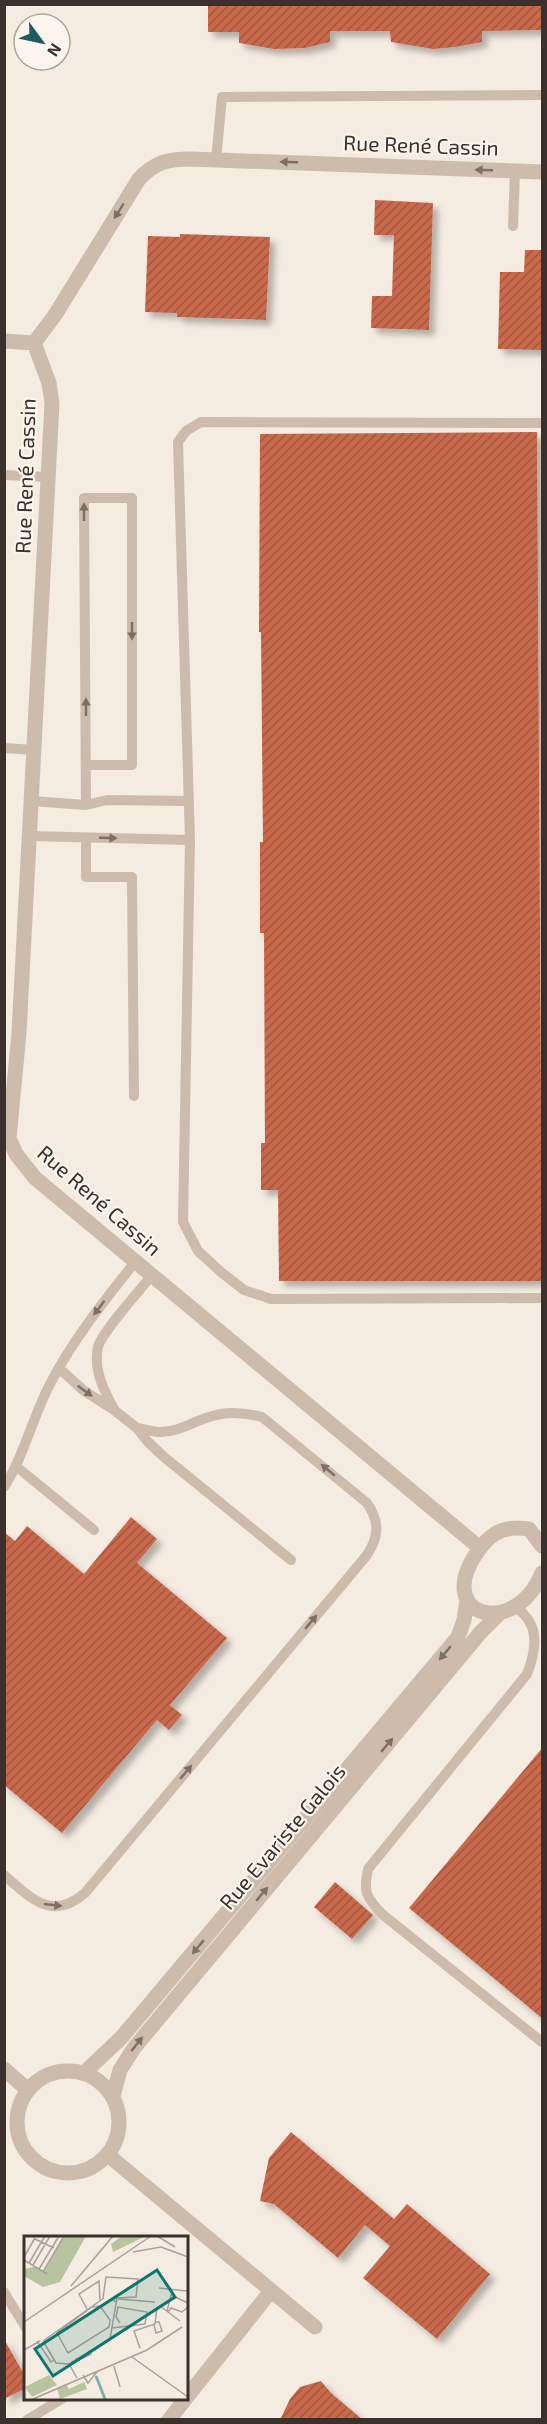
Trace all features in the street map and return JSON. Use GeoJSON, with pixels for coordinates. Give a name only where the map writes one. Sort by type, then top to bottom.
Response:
{"type":"FeatureCollection","features":[{"type":"Feature","properties":{"kind":"street","name":"Rue René Cassin"},"geometry":{"type":"LineString","coordinates":[[480,1548],[35,1178],[7,1139],[19,1033],[52,403],[49,383],[34,343],[139,179],[149,169],[170,159],[543,172]]}},
{"type":"Feature","properties":{"kind":"street"},"geometry":{"type":"LineString","coordinates":[[4,341],[34,343]]}},
{"type":"Feature","properties":{"kind":"street","name":"Rue Evariste Galois"},"geometry":{"type":"LineString","coordinates":[[84,2073],[121,2038],[458,1637],[464,1620],[467,1600],[463,1588],[464,1574],[470,1560],[486,1539],[497,1531],[507,1528],[536,1526],[543,1546]]}},
{"type":"Feature","properties":{"kind":"street","name":"Rue Evariste Galois"},"geometry":{"type":"LineString","coordinates":[[113,2096],[120,2070],[134,2048],[480,1633],[500,1613],[515,1606],[537,1586],[543,1573]]}},
{"type":"Feature","properties":{"kind":"street"},"geometry":{"type":"LineString","coordinates":[[467,1600],[476,1609],[488,1613],[500,1613]]}},
{"type":"Feature","properties":{"kind":"street"},"geometry":{"type":"LineString","coordinates":[[4,2069],[28,2090]]}},
{"type":"Feature","properties":{"kind":"street"},"geometry":{"type":"LineString","coordinates":[[69,2071],[84,2073],[106,2086],[113,2096],[119,2111],[120,2126],[116,2142],[108,2155],[97,2165],[83,2172],[68,2174],[52,2171],[33,2159],[20,2140],[18,2114],[28,2090],[40,2079],[54,2073],[69,2071]]}},
{"type":"Feature","properties":{"kind":"street"},"geometry":{"type":"LineString","coordinates":[[4,2145],[20,2140]]}},
{"type":"Feature","properties":{"kind":"street"},"geometry":{"type":"LineString","coordinates":[[108,2155],[315,2327]]}},
{"type":"Feature","properties":{"kind":"street"},"geometry":{"type":"LineString","coordinates":[[188,2396],[272,2291]]}},
{"type":"Feature","properties":{"kind":"street"},"geometry":{"type":"LineString","coordinates":[[169,2420],[184,2400]]}},
{"type":"Feature","properties":{"kind":"lane"},"geometry":{"type":"LineString","coordinates":[[216,160],[222,97],[543,94]]}},
{"type":"Feature","properties":{"kind":"lane"},"geometry":{"type":"LineString","coordinates":[[513,226],[515,171]]}},
{"type":"Feature","properties":{"kind":"lane"},"geometry":{"type":"LineString","coordinates":[[543,423],[201,422],[186,431],[178,442],[190,840],[183,1222],[198,1251],[244,1290],[271,1299],[543,1298]]}},
{"type":"Feature","properties":{"kind":"lane"},"geometry":{"type":"LineString","coordinates":[[4,475],[48,477]]}},
{"type":"Feature","properties":{"kind":"lane"},"geometry":{"type":"LineString","coordinates":[[86,765],[132,765],[132,498],[84,498],[86,805]]}},
{"type":"Feature","properties":{"kind":"lane"},"geometry":{"type":"LineString","coordinates":[[4,748],[34,750]]}},
{"type":"Feature","properties":{"kind":"lane"},"geometry":{"type":"LineString","coordinates":[[31,801],[86,805],[107,800],[189,801]]}},
{"type":"Feature","properties":{"kind":"lane"},"geometry":{"type":"LineString","coordinates":[[29,836],[190,840]]}},
{"type":"Feature","properties":{"kind":"lane"},"geometry":{"type":"LineString","coordinates":[[86,838],[86,877],[132,877],[134,1096]]}},
{"type":"Feature","properties":{"kind":"lane"},"geometry":{"type":"LineString","coordinates":[[4,1487],[17,1467],[48,1389],[59,1368],[97,1310],[135,1262]]}},
{"type":"Feature","properties":{"kind":"lane"},"geometry":{"type":"LineString","coordinates":[[114,1410],[99,1382],[98,1346],[123,1309],[152,1275]]}},
{"type":"Feature","properties":{"kind":"lane"},"geometry":{"type":"LineString","coordinates":[[59,1368],[83,1390],[137,1428],[147,1442],[291,1560]]}},
{"type":"Feature","properties":{"kind":"lane"},"geometry":{"type":"LineString","coordinates":[[4,1875],[44,1905],[59,1908],[73,1904],[85,1893],[367,1555],[375,1542],[378,1527],[375,1514],[367,1503],[262,1417],[241,1412],[221,1413],[188,1427],[160,1432],[137,1428]]}},
{"type":"Feature","properties":{"kind":"lane"},"geometry":{"type":"LineString","coordinates":[[17,1467],[94,1530]]}},
{"type":"Feature","properties":{"kind":"lane"},"geometry":{"type":"LineString","coordinates":[[515,1606],[530,1621],[532,1631],[533,1657],[527,1674]]}},
{"type":"Feature","properties":{"kind":"lane"},"geometry":{"type":"LineString","coordinates":[[543,1660],[527,1674],[368,1869],[365,1885],[368,1899],[382,1914],[543,2042]]}},
{"type":"Feature","properties":{"kind":"lane"},"geometry":{"type":"LineString","coordinates":[[4,2292],[24,2325]]}},
{"type":"Feature","properties":{"kind":"lane"},"geometry":{"type":"LineString","coordinates":[[27,2420],[60,2400]]}},
{"type":"Feature","properties":{"kind":"building"},"geometry":{"type":"Polygon","coordinates":[[[208,4],[543,4],[543,30],[482,31],[482,42],[433,49],[391,42],[390,31],[330,31],[330,42],[305,48],[274,49],[239,43],[239,32],[208,32],[208,4]]]}},
{"type":"Feature","properties":{"kind":"building"},"geometry":{"type":"Polygon","coordinates":[[[375,200],[433,203],[429,330],[371,328],[372,296],[392,296],[394,235],[374,235],[375,200]]]}},
{"type":"Feature","properties":{"kind":"building"},"geometry":{"type":"Polygon","coordinates":[[[180,234],[270,237],[266,320],[177,317],[177,313],[145,312],[148,236],[180,237],[180,234]]]}},
{"type":"Feature","properties":{"kind":"building"},"geometry":{"type":"Polygon","coordinates":[[[525,250],[543,250],[543,350],[498,349],[500,272],[524,272],[525,250]]]}},
{"type":"Feature","properties":{"kind":"building"},"geometry":{"type":"Polygon","coordinates":[[[537,432],[542,1281],[279,1281],[278,1190],[261,1190],[261,1143],[265,1143],[264,933],[260,933],[260,842],[263,842],[261,632],[259,632],[260,434],[537,432]]]}},
{"type":"Feature","properties":{"kind":"building"},"geometry":{"type":"Polygon","coordinates":[[[131,1517],[157,1539],[137,1563],[227,1638],[170,1705],[182,1715],[169,1730],[157,1720],[62,1833],[4,1785],[4,1532],[15,1541],[27,1526],[84,1574],[131,1517]]]}},
{"type":"Feature","properties":{"kind":"building"},"geometry":{"type":"Polygon","coordinates":[[[543,1747],[543,2019],[409,1908],[543,1747]]]}},
{"type":"Feature","properties":{"kind":"building"},"geometry":{"type":"Polygon","coordinates":[[[335,1882],[373,1915],[352,1939],[314,1907],[335,1882]]]}},
{"type":"Feature","properties":{"kind":"building"},"geometry":{"type":"Polygon","coordinates":[[[291,2132],[394,2219],[407,2204],[490,2274],[437,2339],[363,2278],[390,2246],[365,2225],[338,2258],[274,2204],[260,2201],[269,2158],[291,2132]]]}},
{"type":"Feature","properties":{"kind":"building"},"geometry":{"type":"Polygon","coordinates":[[[4,2339],[24,2374],[24,2389],[4,2399],[4,2339]]]}},
{"type":"Feature","properties":{"kind":"building"},"geometry":{"type":"Polygon","coordinates":[[[321,2381],[331,2393],[363,2420],[280,2420],[290,2399],[300,2387],[321,2381]]]}}]}
